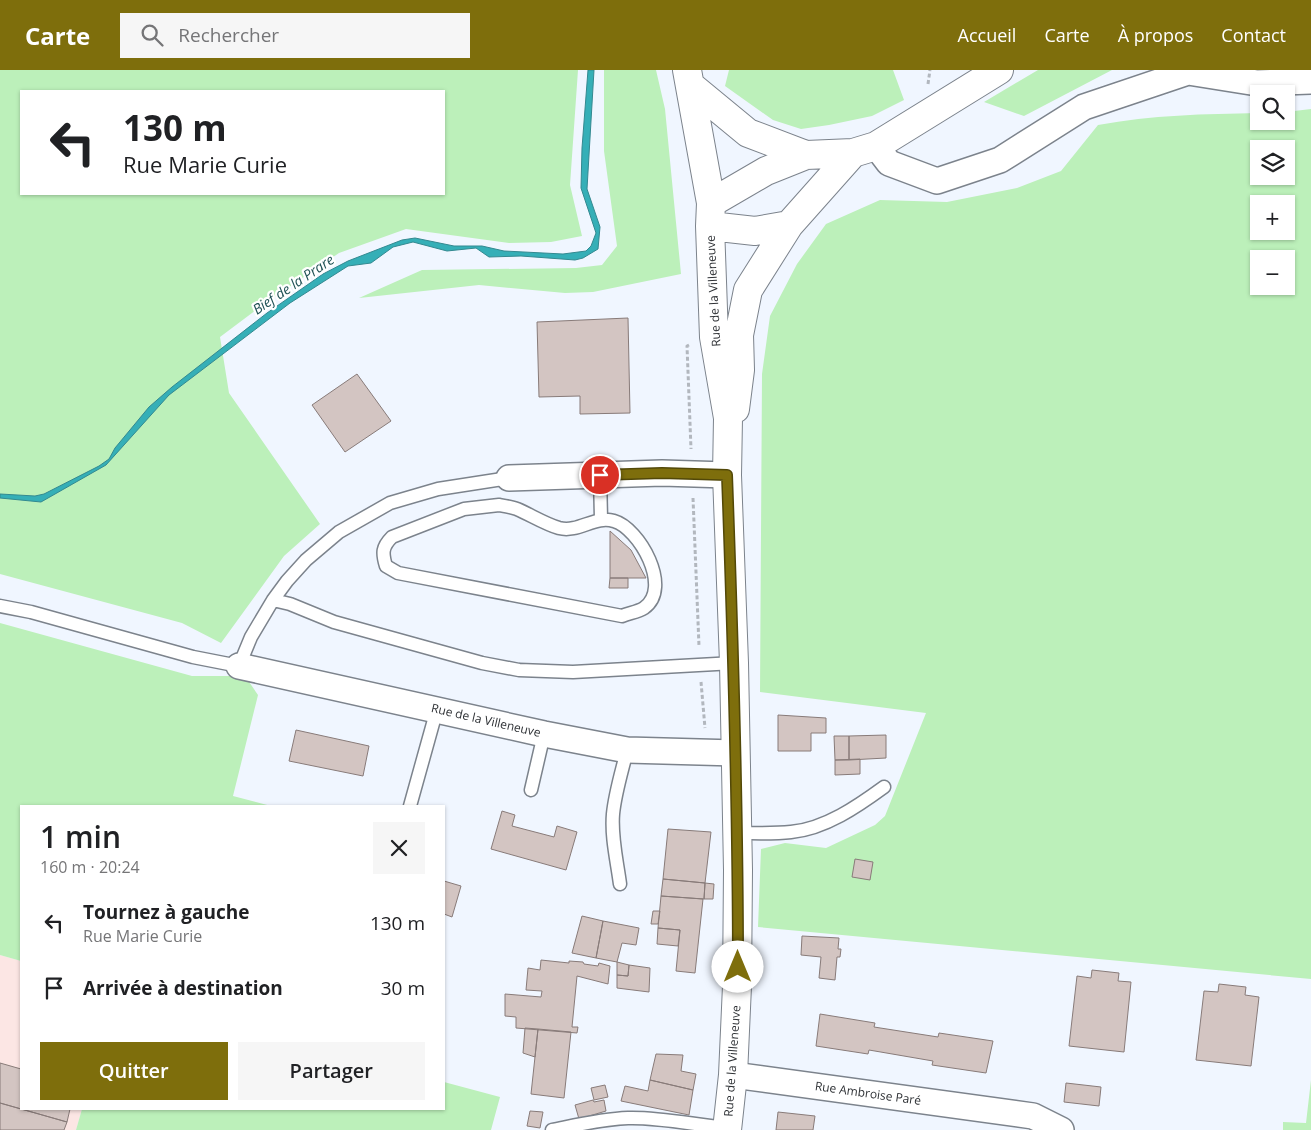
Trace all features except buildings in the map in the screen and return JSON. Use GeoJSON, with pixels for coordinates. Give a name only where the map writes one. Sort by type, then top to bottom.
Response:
{"type":"FeatureCollection","features":[{"type":"Feature","properties":{"kind":"main road"},"geometry":{"type":"LineString","coordinates":[[727,475],[740,370],[739,335],[748,290],[788,224],[865,150],[999,70]]}},
{"type":"Feature","properties":{"kind":"main road"},"geometry":{"type":"LineString","coordinates":[[689,78],[748,133],[806,156]]}},
{"type":"Feature","properties":{"kind":"main road","name":"Rue de la Villeneuve"},"geometry":{"type":"LineString","coordinates":[[689,78],[711,214],[714,337],[728,418],[727,475],[736,753],[737,986],[733,1075],[727,1129]]}},
{"type":"Feature","properties":{"kind":"main road"},"geometry":{"type":"LineString","coordinates":[[711,214],[766,171],[806,156],[865,150]]}},
{"type":"Feature","properties":{"kind":"main road"},"geometry":{"type":"LineString","coordinates":[[711,214],[755,231],[788,224]]}},
{"type":"Feature","properties":{"kind":"street"},"geometry":{"type":"LineString","coordinates":[[865,150],[889,163],[937,182],[1000,160],[1084,107],[1188,72],[1257,83],[1311,81]]}},
{"type":"Feature","properties":{"kind":"street"},"geometry":{"type":"LineString","coordinates":[[508,478],[600,475],[727,475]]}},
{"type":"Feature","properties":{"kind":"street","name":"Rue de la Villeneuve"},"geometry":{"type":"LineString","coordinates":[[239,666],[544,734],[627,750],[736,753]]}},
{"type":"Feature","properties":{"kind":"street","name":"Rue Ambroise Paré"},"geometry":{"type":"LineString","coordinates":[[733,1075],[1032,1116],[1061,1130]]}},
{"type":"Feature","properties":{"kind":"lane"},"geometry":{"type":"LineString","coordinates":[[600,475],[601,519]]}},
{"type":"Feature","properties":{"kind":"lane"},"geometry":{"type":"LineString","coordinates":[[0,606],[31,612],[193,657],[239,666],[250,637],[287,581],[306,560],[339,532],[390,503],[438,489],[508,478]]}},
{"type":"Feature","properties":{"kind":"lane"},"geometry":{"type":"LineString","coordinates":[[499,505],[516,508],[559,528],[570,529],[601,519],[616,521],[631,532],[653,566],[656,579],[653,595],[644,608],[622,616],[398,574],[386,566],[383,555],[384,545],[392,536],[464,509],[499,505]]}},
{"type":"Feature","properties":{"kind":"lane"},"geometry":{"type":"LineString","coordinates":[[273,600],[290,604],[334,622],[482,663],[519,670],[573,672],[734,663]]}},
{"type":"Feature","properties":{"kind":"lane"},"geometry":{"type":"LineString","coordinates":[[410,805],[437,709]]}},
{"type":"Feature","properties":{"kind":"lane"},"geometry":{"type":"LineString","coordinates":[[531,790],[544,734]]}},
{"type":"Feature","properties":{"kind":"lane"},"geometry":{"type":"LineString","coordinates":[[620,884],[614,841],[613,815],[618,784],[627,750]]}},
{"type":"Feature","properties":{"kind":"lane"},"geometry":{"type":"LineString","coordinates":[[737,833],[793,832],[807,828],[828,820],[861,803],[884,787]]}},
{"type":"Feature","properties":{"kind":"lane","name":"Rue de la Villeneuve"},"geometry":{"type":"LineString","coordinates":[[552,1130],[603,1120],[627,1118],[650,1118],[727,1129]]}},
{"type":"Feature","properties":{"kind":"path"},"geometry":{"type":"LineString","coordinates":[[706,753],[700,664],[687,346],[714,337]]}},
{"type":"Feature","properties":{"kind":"shaded area"},"geometry":{"type":"Polygon","coordinates":[[[0,955],[20,961],[20,1110],[82,1110],[76,1130],[0,1130],[0,955]]]}},
{"type":"Feature","properties":{"kind":"green space"},"geometry":{"type":"Polygon","coordinates":[[[0,70],[578,70],[570,185],[582,236],[551,242],[509,243],[406,229],[339,253],[220,337],[229,393],[320,524],[284,556],[221,643],[182,623],[0,574],[0,70]]]}},
{"type":"Feature","properties":{"kind":"green space"},"geometry":{"type":"Polygon","coordinates":[[[604,70],[656,70],[665,109],[681,274],[593,292],[565,293],[479,285],[359,298],[422,270],[576,268],[602,265],[617,246],[604,151],[604,70]]]}},
{"type":"Feature","properties":{"kind":"green space"},"geometry":{"type":"Polygon","coordinates":[[[729,70],[893,70],[904,100],[872,116],[801,129],[773,120],[725,86],[729,70]]]}},
{"type":"Feature","properties":{"kind":"green space"},"geometry":{"type":"Polygon","coordinates":[[[1038,70],[1112,70],[1024,116],[984,102],[1038,70]]]}},
{"type":"Feature","properties":{"kind":"green space"},"geometry":{"type":"Polygon","coordinates":[[[1311,109],[1311,979],[758,927],[761,849],[785,843],[826,848],[875,825],[885,816],[926,713],[760,692],[762,374],[770,316],[797,264],[826,224],[880,200],[947,202],[1017,188],[1061,171],[1098,125],[1158,117],[1250,113],[1250,130],[1295,130],[1295,111],[1311,109]]]}},
{"type":"Feature","properties":{"kind":"green space"},"geometry":{"type":"Polygon","coordinates":[[[0,623],[192,676],[245,676],[258,695],[233,796],[267,805],[20,805],[20,961],[0,955],[0,623]]]}},
{"type":"Feature","properties":{"kind":"green space"},"geometry":{"type":"Polygon","coordinates":[[[1311,1080],[1311,1130],[1283,1130],[1283,1122],[1306,1123],[1311,1080]]]}},
{"type":"Feature","properties":{"kind":"green space"},"geometry":{"type":"Polygon","coordinates":[[[445,1082],[500,1097],[491,1130],[76,1130],[82,1110],[445,1110],[445,1082]]]}},
{"type":"Feature","properties":{"kind":"water"},"geometry":{"type":"Polygon","coordinates":[[[588,70],[594,70],[587,189],[600,227],[598,249],[583,258],[575,260],[521,256],[489,257],[476,248],[447,251],[413,242],[393,247],[371,263],[348,266],[290,303],[169,395],[106,465],[41,502],[0,498],[0,494],[35,496],[44,494],[99,466],[109,459],[115,448],[149,407],[172,387],[267,313],[323,274],[348,261],[402,240],[415,238],[454,246],[482,246],[504,251],[563,254],[586,251],[591,246],[596,233],[581,188],[588,70]]]}},
{"type":"Feature","properties":{"kind":"route"},"geometry":{"type":"LineString","coordinates":[[600,475],[662,473],[727,475],[734,663],[738,967]]}},
{"type":"Feature","properties":{"kind":"water label","name":"Bief de la Prare"},"geometry":{"type":"Point","coordinates":[293,284]}}]}
